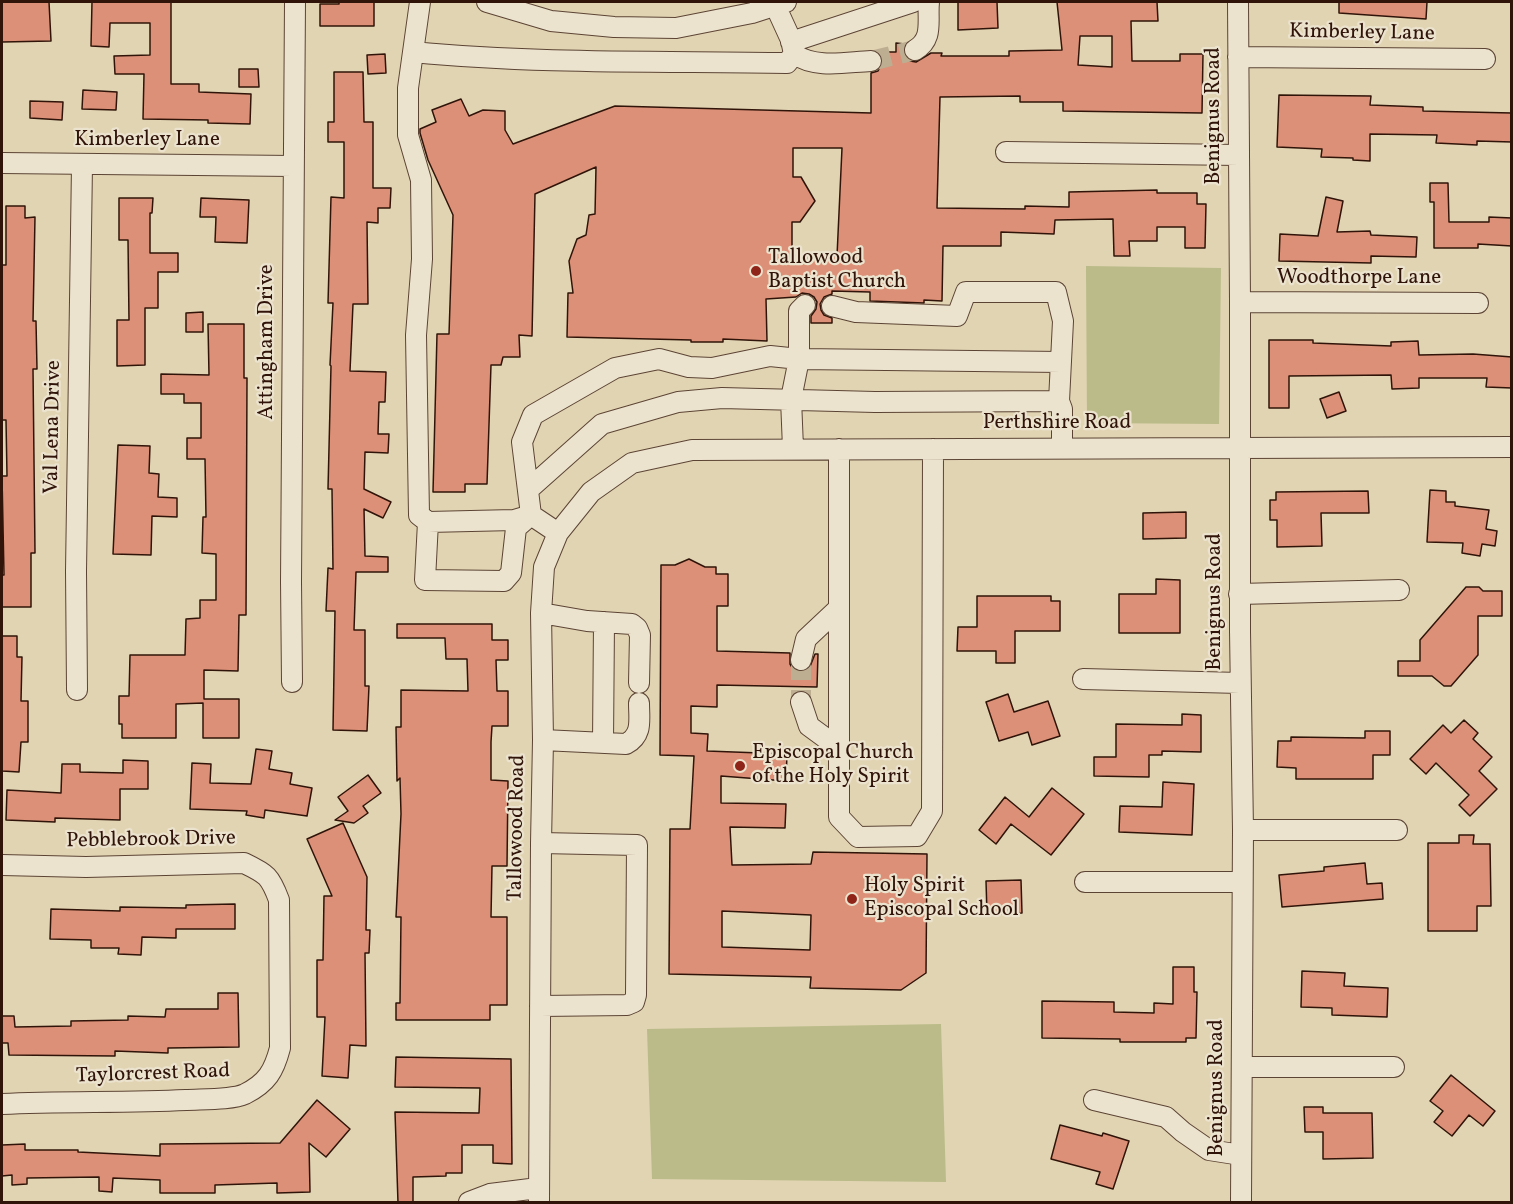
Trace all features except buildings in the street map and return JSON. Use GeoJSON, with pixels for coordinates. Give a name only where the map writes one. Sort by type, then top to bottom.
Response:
{"type":"FeatureCollection","features":[{"type":"Feature","properties":{"kind":"street","name":"Attingham Drive"},"geometry":{"type":"LineString","coordinates":[[292,682],[295,2]]}},
{"type":"Feature","properties":{"kind":"street"},"geometry":{"type":"LineString","coordinates":[[420,2],[408,88],[408,135],[421,180],[422,259],[416,335],[419,515],[428,522],[514,520],[531,515],[558,532]]}},
{"type":"Feature","properties":{"kind":"street"},"geometry":{"type":"LineString","coordinates":[[487,2],[551,21],[676,28],[752,13],[781,3],[793,48],[804,61],[815,64],[871,61]]}},
{"type":"Feature","properties":{"kind":"street"},"geometry":{"type":"LineString","coordinates":[[413,52],[538,60],[787,63],[793,48],[913,2]]}},
{"type":"Feature","properties":{"kind":"street"},"geometry":{"type":"LineString","coordinates":[[915,50],[924,45],[928,37],[929,2]]}},
{"type":"Feature","properties":{"kind":"street","name":"Benignus Road"},"geometry":{"type":"LineString","coordinates":[[1238,2],[1239,594],[1243,830],[1241,1203]]}},
{"type":"Feature","properties":{"kind":"street","name":"Kimberley Lane"},"geometry":{"type":"LineString","coordinates":[[1238,57],[1485,59]]}},
{"type":"Feature","properties":{"kind":"street"},"geometry":{"type":"LineString","coordinates":[[1006,152],[1239,155]]}},
{"type":"Feature","properties":{"kind":"street","name":"Kimberley Lane"},"geometry":{"type":"LineString","coordinates":[[2,163],[293,166]]}},
{"type":"Feature","properties":{"kind":"street","name":"Val Lena Drive"},"geometry":{"type":"LineString","coordinates":[[77,690],[76,571],[82,165]]}},
{"type":"Feature","properties":{"kind":"street"},"geometry":{"type":"LineString","coordinates":[[832,306],[856,312],[957,316],[966,292],[1056,292],[1063,321],[1059,401],[1062,409],[1062,448]]}},
{"type":"Feature","properties":{"kind":"street","name":"Woodthorpe Lane"},"geometry":{"type":"LineString","coordinates":[[1240,302],[1478,303]]}},
{"type":"Feature","properties":{"kind":"street"},"geometry":{"type":"LineString","coordinates":[[793,448],[798,400],[799,311],[805,305]]}},
{"type":"Feature","properties":{"kind":"street"},"geometry":{"type":"LineString","coordinates":[[531,515],[522,442],[533,415],[615,368],[659,359],[689,367],[712,368],[770,356],[799,359],[1061,362]]}},
{"type":"Feature","properties":{"kind":"street"},"geometry":{"type":"LineString","coordinates":[[528,489],[602,424],[678,402],[722,398],[1059,401]]}},
{"type":"Feature","properties":{"kind":"street","name":"Perthshire Road"},"geometry":{"type":"LineString","coordinates":[[609,479],[632,463],[692,450],[1512,447]]}},
{"type":"Feature","properties":{"kind":"street"},"geometry":{"type":"LineString","coordinates":[[839,449],[839,817],[858,837],[917,836],[932,811],[933,449]]}},
{"type":"Feature","properties":{"kind":"street","name":"Tallowood Road"},"geometry":{"type":"LineString","coordinates":[[538,1196],[543,740],[541,613],[544,567],[558,532],[591,492],[609,479]]}},
{"type":"Feature","properties":{"kind":"street"},"geometry":{"type":"LineString","coordinates":[[428,522],[425,580],[504,581],[511,573],[516,528],[531,515]]}},
{"type":"Feature","properties":{"kind":"street"},"geometry":{"type":"LineString","coordinates":[[1239,594],[1399,590]]}},
{"type":"Feature","properties":{"kind":"street"},"geometry":{"type":"LineString","coordinates":[[801,660],[806,639],[839,608]]}},
{"type":"Feature","properties":{"kind":"street"},"geometry":{"type":"LineString","coordinates":[[541,613],[586,621],[632,624],[640,635],[639,683]]}},
{"type":"Feature","properties":{"kind":"street"},"geometry":{"type":"LineString","coordinates":[[603,743],[604,622]]}},
{"type":"Feature","properties":{"kind":"street"},"geometry":{"type":"LineString","coordinates":[[1083,679],[1240,683]]}},
{"type":"Feature","properties":{"kind":"street"},"geometry":{"type":"LineString","coordinates":[[801,702],[809,726],[838,748]]}},
{"type":"Feature","properties":{"kind":"street"},"geometry":{"type":"LineString","coordinates":[[543,740],[626,744],[639,732],[639,703]]}},
{"type":"Feature","properties":{"kind":"street"},"geometry":{"type":"LineString","coordinates":[[1243,830],[1397,830]]}},
{"type":"Feature","properties":{"kind":"street"},"geometry":{"type":"LineString","coordinates":[[540,1006],[627,1005],[633,1002],[636,996],[637,845],[541,843]]}},
{"type":"Feature","properties":{"kind":"street","name":"Pebblebrook Drive"},"geometry":{"type":"LineString","coordinates":[[2,865],[86,867],[244,864],[264,872],[279,900],[279,975]]}},
{"type":"Feature","properties":{"kind":"street"},"geometry":{"type":"LineString","coordinates":[[1085,882],[1241,882]]}},
{"type":"Feature","properties":{"kind":"street","name":"Taylorcrest Road"},"geometry":{"type":"LineString","coordinates":[[2,1104],[145,1102],[243,1095],[261,1085],[274,1070],[280,1048],[279,975]]}},
{"type":"Feature","properties":{"kind":"street"},"geometry":{"type":"LineString","coordinates":[[1242,1068],[1394,1067]]}},
{"type":"Feature","properties":{"kind":"street"},"geometry":{"type":"LineString","coordinates":[[1094,1100],[1166,1117],[1209,1150],[1241,1155]]}},
{"type":"Feature","properties":{"kind":"street"},"geometry":{"type":"LineString","coordinates":[[469,1203],[490,1194],[538,1196]]}},
{"type":"Feature","properties":{"kind":"green space"},"geometry":{"type":"Polygon","coordinates":[[[1086,266],[1221,268],[1219,424],[1087,423],[1086,266]]]}},
{"type":"Feature","properties":{"kind":"green space"},"geometry":{"type":"Polygon","coordinates":[[[941,1024],[946,1182],[652,1179],[647,1029],[941,1024]]]}},
{"type":"Feature","properties":{"kind":"tunnel"},"geometry":{"type":"LineString","coordinates":[[871,61],[915,50]]}},
{"type":"Feature","properties":{"kind":"tunnel"},"geometry":{"type":"LineString","coordinates":[[801,660],[801,702]]}},
{"type":"Feature","properties":{"kind":"place","name":"Tallowood Baptist Church"},"geometry":{"type":"Point","coordinates":[756,271]}},
{"type":"Feature","properties":{"kind":"place","name":"Episcopal Church of the Holy Spirit"},"geometry":{"type":"Point","coordinates":[740,766]}},
{"type":"Feature","properties":{"kind":"place","name":"Holy Spirit Episcopal School"},"geometry":{"type":"Point","coordinates":[852,899]}}]}
